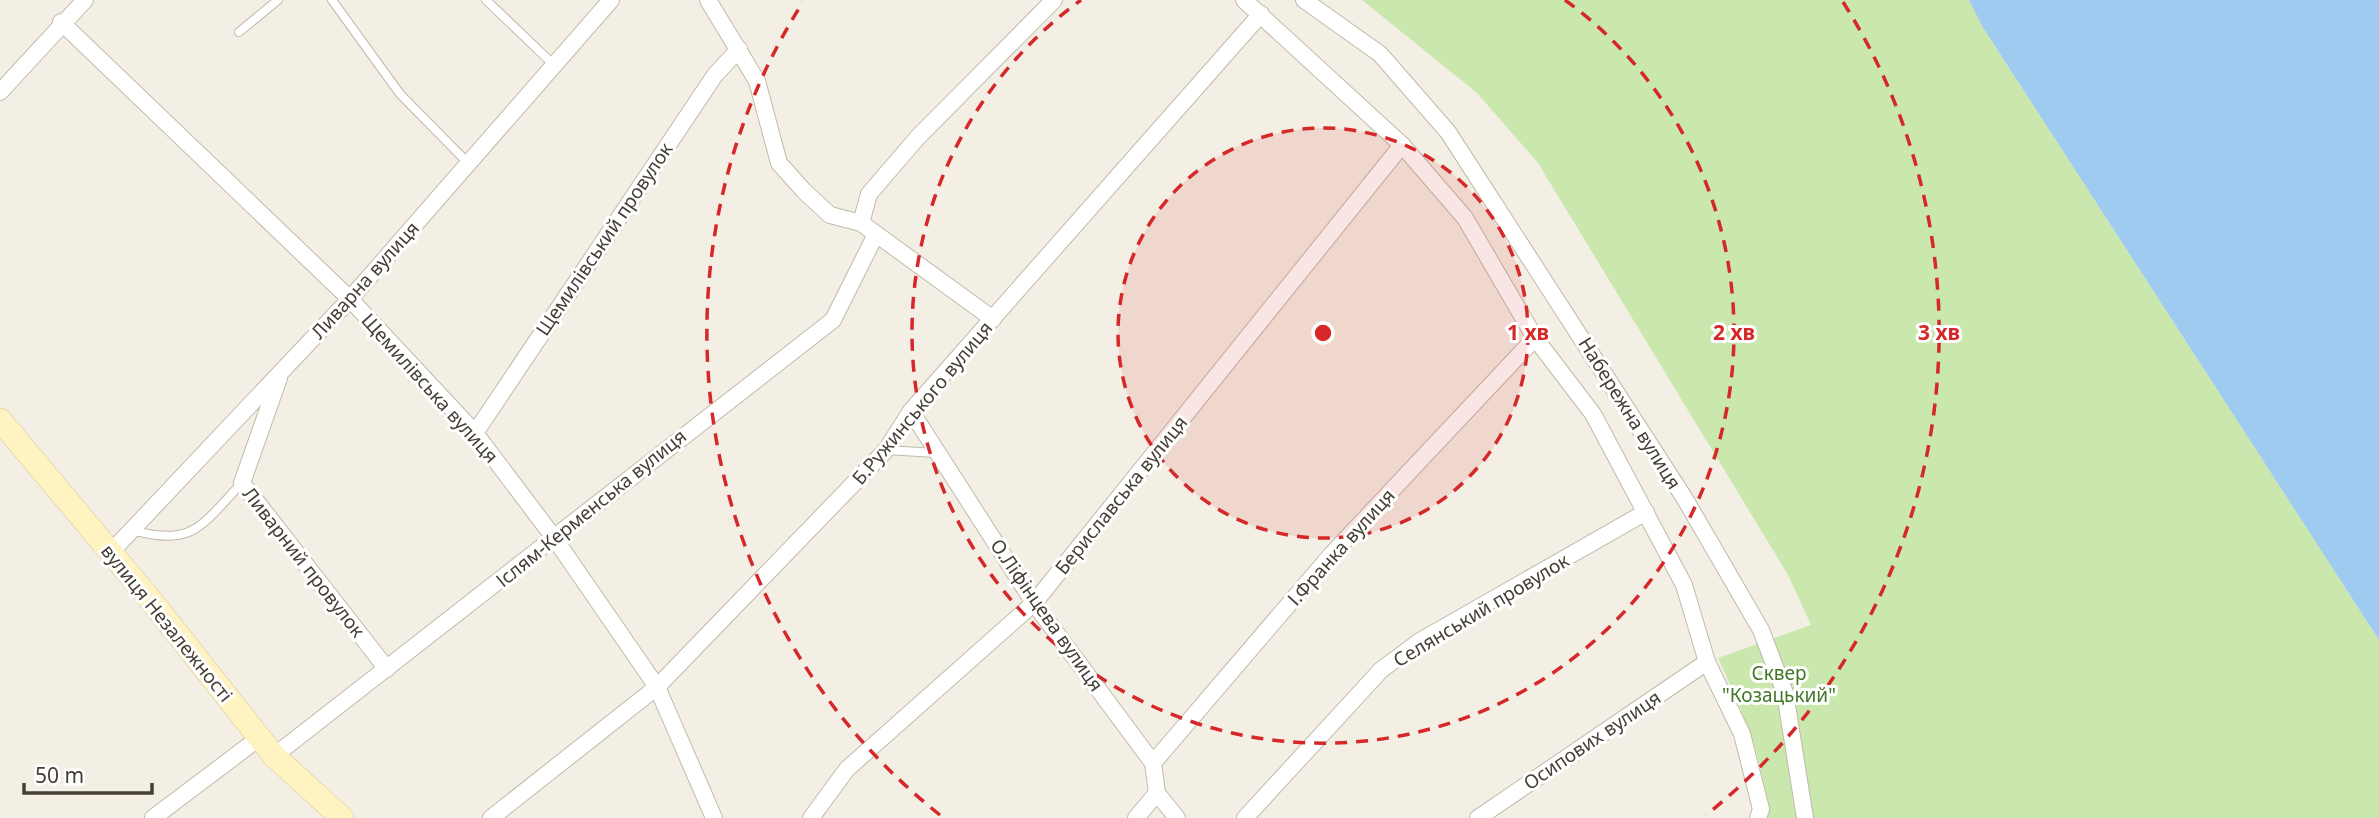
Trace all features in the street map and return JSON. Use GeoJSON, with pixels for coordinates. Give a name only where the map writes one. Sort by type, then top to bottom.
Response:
{"type":"FeatureCollection","features":[{"type":"Feature","properties":{"kind":"street"},"geometry":{"type":"LineString","coordinates":[[0,92],[61,22],[85,0]]}},
{"type":"Feature","properties":{"kind":"street","name":"Ливарна вулиця"},"geometry":{"type":"LineString","coordinates":[[111,552],[350,299],[611,0]]}},
{"type":"Feature","properties":{"kind":"street"},"geometry":{"type":"LineString","coordinates":[[708,0],[757,81],[779,163],[830,215],[861,223],[993,319]]}},
{"type":"Feature","properties":{"kind":"street"},"geometry":{"type":"LineString","coordinates":[[861,223],[869,194],[918,136],[1054,0]]}},
{"type":"Feature","properties":{"kind":"street"},"geometry":{"type":"LineString","coordinates":[[1244,0],[1402,145],[1465,219],[1535,338],[1593,414],[1684,585],[1707,662],[1742,734],[1761,809],[1758,818]]}},
{"type":"Feature","properties":{"kind":"street","name":"Набережна вулиця"},"geometry":{"type":"LineString","coordinates":[[1304,0],[1380,54],[1448,131],[1685,499],[1761,630],[1771,655],[1785,693],[1805,818]]}},
{"type":"Feature","properties":{"kind":"street","name":"Б.Ружинського вулиця"},"geometry":{"type":"LineString","coordinates":[[491,818],[657,687],[887,450],[911,411],[1261,15]]}},
{"type":"Feature","properties":{"kind":"street","name":"Щемилівська вулиця"},"geometry":{"type":"LineString","coordinates":[[61,22],[350,299],[475,433],[555,539],[657,687],[714,818]]}},
{"type":"Feature","properties":{"kind":"street","name":"Щемилівський провулок"},"geometry":{"type":"LineString","coordinates":[[475,433],[707,86],[739,49]]}},
{"type":"Feature","properties":{"kind":"street","name":"Бериславська вулиця"},"geometry":{"type":"LineString","coordinates":[[811,818],[847,769],[1034,603],[1402,145]]}},
{"type":"Feature","properties":{"kind":"street","name":"Іслям-Керменська вулиця"},"geometry":{"type":"LineString","coordinates":[[274,756],[555,539],[668,446],[833,320],[876,234]]}},
{"type":"Feature","properties":{"kind":"street","name":"І.Франка вулиця"},"geometry":{"type":"LineString","coordinates":[[1153,763],[1331,555],[1535,338]]}},
{"type":"Feature","properties":{"kind":"street","name":"Ливарний провулок"},"geometry":{"type":"LineString","coordinates":[[281,371],[242,483],[387,668]]}},
{"type":"Feature","properties":{"kind":"street","name":"О.Ліфінцева вулиця"},"geometry":{"type":"LineString","coordinates":[[911,411],[1034,603],[1153,763],[1157,793]]}},
{"type":"Feature","properties":{"kind":"street","name":"вулиця Незалежності"},"geometry":{"type":"LineString","coordinates":[[4,433],[111,552],[274,756],[342,818]]}},
{"type":"Feature","properties":{"kind":"street","name":"Селянський провулок"},"geometry":{"type":"LineString","coordinates":[[1245,818],[1381,670],[1420,641],[1646,512]]}},
{"type":"Feature","properties":{"kind":"street","name":"Осипових вулиця"},"geometry":{"type":"LineString","coordinates":[[1478,818],[1707,662]]}},
{"type":"Feature","properties":{"kind":"street"},"geometry":{"type":"LineString","coordinates":[[153,818],[259,738]]}},
{"type":"Feature","properties":{"kind":"street"},"geometry":{"type":"LineString","coordinates":[[1136,818],[1157,793],[1177,818]]}},
{"type":"Feature","properties":{"kind":"lane"},"geometry":{"type":"LineString","coordinates":[[239,32],[278,0]]}},
{"type":"Feature","properties":{"kind":"lane"},"geometry":{"type":"LineString","coordinates":[[332,0],[400,94],[468,163]]}},
{"type":"Feature","properties":{"kind":"lane"},"geometry":{"type":"LineString","coordinates":[[486,0],[554,65]]}},
{"type":"Feature","properties":{"kind":"lane"},"geometry":{"type":"LineString","coordinates":[[887,450],[939,453]]}},
{"type":"Feature","properties":{"kind":"lane"},"geometry":{"type":"LineString","coordinates":[[132,530],[158,538],[184,536],[197,529],[242,483]]}},
{"type":"Feature","properties":{"kind":"green space","name":"Сквер \"Козацький\""},"geometry":{"type":"Polygon","coordinates":[[[1362,0],[1969,0],[1982,26],[2379,640],[2379,818],[1766,818],[1762,776],[1751,736],[1718,658],[1811,625],[1788,575],[1538,163],[1477,93],[1362,0]]]}},
{"type":"Feature","properties":{"kind":"water"},"geometry":{"type":"Polygon","coordinates":[[[1969,0],[2379,0],[2379,640],[1982,26],[1969,0]]]}}]}
